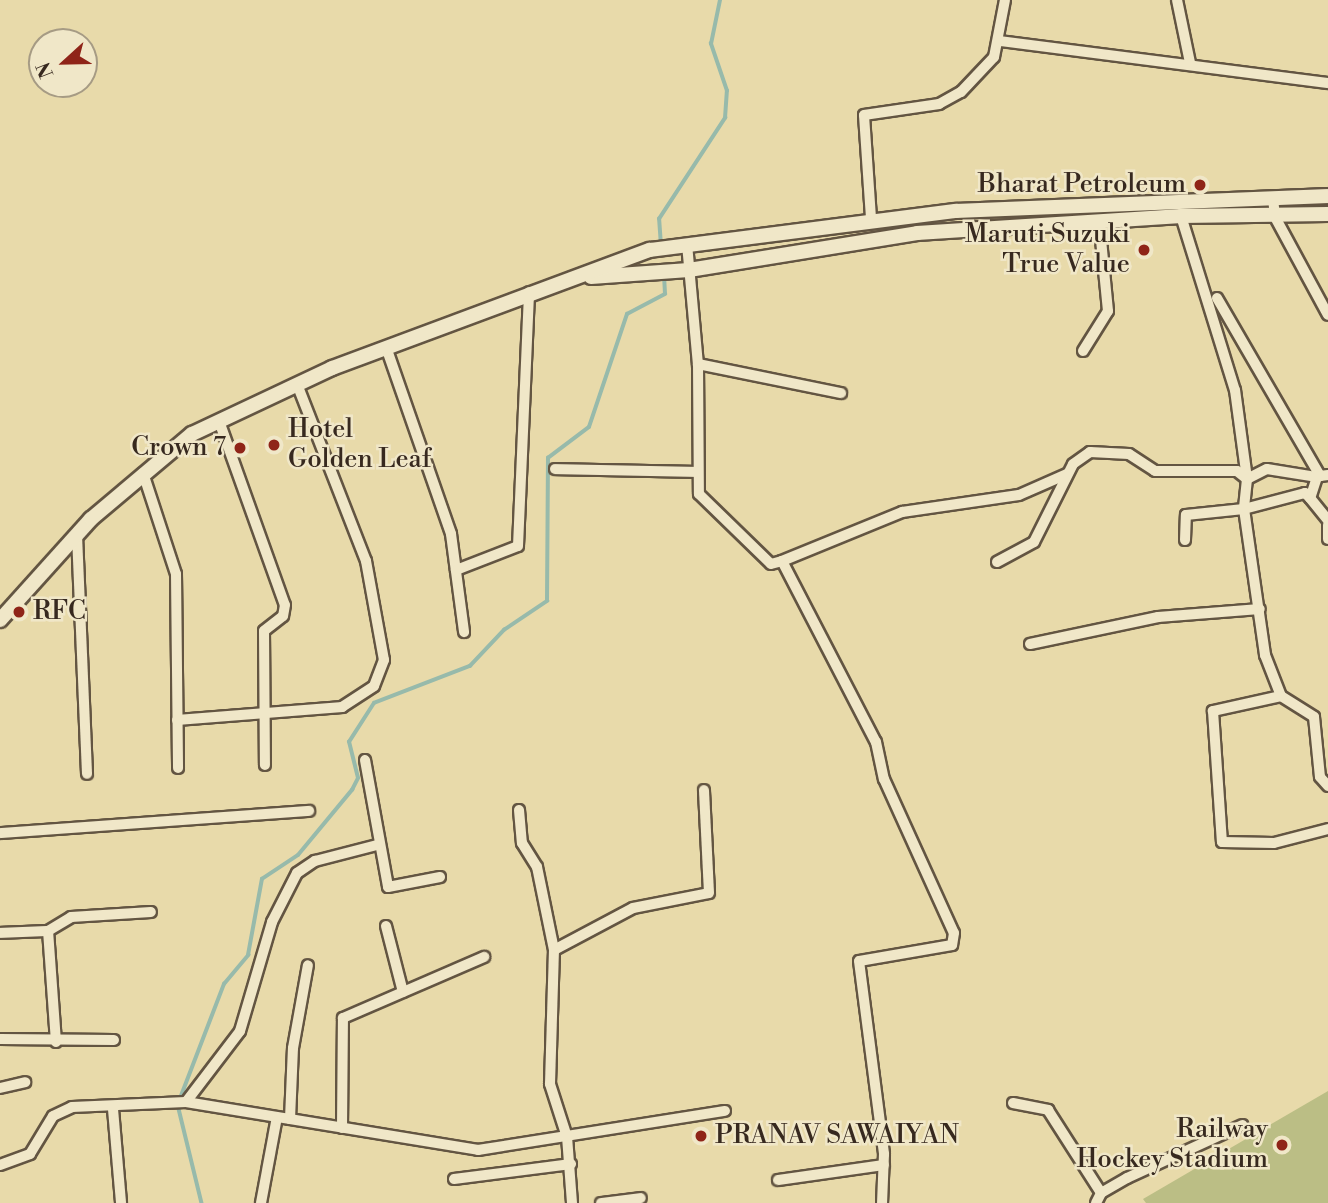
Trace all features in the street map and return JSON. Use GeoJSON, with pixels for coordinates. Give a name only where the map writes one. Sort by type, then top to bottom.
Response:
{"type":"FeatureCollection","features":[{"type":"Feature","properties":{"kind":"main road"},"geometry":{"type":"LineString","coordinates":[[0,620],[77,535],[144,473],[219,421],[386,346],[650,250],[872,218],[1328,196]]}},
{"type":"Feature","properties":{"kind":"main road"},"geometry":{"type":"LineString","coordinates":[[575,278],[684,270],[873,237],[1099,220],[1328,214]]}},
{"type":"Feature","properties":{"kind":"street"},"geometry":{"type":"LineString","coordinates":[[872,218],[864,115],[949,100],[994,57],[1000,41],[1005,0]]}},
{"type":"Feature","properties":{"kind":"street"},"geometry":{"type":"LineString","coordinates":[[1177,0],[1190,62]]}},
{"type":"Feature","properties":{"kind":"street"},"geometry":{"type":"LineString","coordinates":[[1000,41],[1190,62],[1328,83]]}},
{"type":"Feature","properties":{"kind":"street"},"geometry":{"type":"LineString","coordinates":[[1273,198],[1275,217],[1328,316]]}},
{"type":"Feature","properties":{"kind":"street"},"geometry":{"type":"LineString","coordinates":[[1181,216],[1235,390],[1247,479],[1244,509],[1265,655],[1281,696]]}},
{"type":"Feature","properties":{"kind":"street"},"geometry":{"type":"LineString","coordinates":[[1083,351],[1108,311],[1099,220]]}},
{"type":"Feature","properties":{"kind":"street"},"geometry":{"type":"LineString","coordinates":[[685,244],[684,270],[698,364],[695,472],[708,509],[771,564],[902,512],[1019,495],[1067,474]]}},
{"type":"Feature","properties":{"kind":"street"},"geometry":{"type":"LineString","coordinates":[[456,570],[518,546],[529,292]]}},
{"type":"Feature","properties":{"kind":"street"},"geometry":{"type":"LineString","coordinates":[[1217,298],[1322,476]]}},
{"type":"Feature","properties":{"kind":"street"},"geometry":{"type":"LineString","coordinates":[[386,346],[451,534],[464,632]]}},
{"type":"Feature","properties":{"kind":"street"},"geometry":{"type":"LineString","coordinates":[[698,364],[841,393]]}},
{"type":"Feature","properties":{"kind":"street"},"geometry":{"type":"LineString","coordinates":[[177,720],[262,713],[359,700],[374,686],[384,660],[366,561],[297,384]]}},
{"type":"Feature","properties":{"kind":"street"},"geometry":{"type":"LineString","coordinates":[[219,421],[285,605],[283,616],[264,631],[262,713],[265,765]]}},
{"type":"Feature","properties":{"kind":"street"},"geometry":{"type":"LineString","coordinates":[[996,562],[1034,542],[1067,474],[1080,456],[1103,450],[1129,454],[1155,471],[1227,470],[1247,479]]}},
{"type":"Feature","properties":{"kind":"street"},"geometry":{"type":"LineString","coordinates":[[555,469],[695,472]]}},
{"type":"Feature","properties":{"kind":"street"},"geometry":{"type":"LineString","coordinates":[[1247,479],[1267,469],[1322,476]]}},
{"type":"Feature","properties":{"kind":"street"},"geometry":{"type":"LineString","coordinates":[[144,473],[176,574],[178,768]]}},
{"type":"Feature","properties":{"kind":"street"},"geometry":{"type":"LineString","coordinates":[[1310,498],[1322,476]]}},
{"type":"Feature","properties":{"kind":"street"},"geometry":{"type":"LineString","coordinates":[[1185,540],[1186,515],[1244,509],[1305,493],[1328,522],[1328,540]]}},
{"type":"Feature","properties":{"kind":"street"},"geometry":{"type":"LineString","coordinates":[[77,535],[87,774]]}},
{"type":"Feature","properties":{"kind":"street"},"geometry":{"type":"LineString","coordinates":[[782,561],[880,750],[884,779],[954,933],[952,946],[859,961],[884,1165],[882,1203]]}},
{"type":"Feature","properties":{"kind":"street"},"geometry":{"type":"LineString","coordinates":[[1030,644],[1158,617],[1260,608]]}},
{"type":"Feature","properties":{"kind":"street"},"geometry":{"type":"LineString","coordinates":[[1328,786],[1320,777],[1312,712],[1281,696],[1213,711],[1222,842],[1274,843],[1328,829]]}},
{"type":"Feature","properties":{"kind":"street"},"geometry":{"type":"LineString","coordinates":[[365,760],[377,845],[388,887],[440,877]]}},
{"type":"Feature","properties":{"kind":"street"},"geometry":{"type":"LineString","coordinates":[[554,950],[633,908],[709,892],[704,790]]}},
{"type":"Feature","properties":{"kind":"street"},"geometry":{"type":"LineString","coordinates":[[519,810],[522,843],[537,867],[554,950],[550,1076],[567,1137],[572,1203]]}},
{"type":"Feature","properties":{"kind":"street"},"geometry":{"type":"LineString","coordinates":[[0,833],[309,811]]}},
{"type":"Feature","properties":{"kind":"street"},"geometry":{"type":"LineString","coordinates":[[186,1102],[240,1031],[267,934],[297,873],[315,861],[377,845]]}},
{"type":"Feature","properties":{"kind":"street"},"geometry":{"type":"LineString","coordinates":[[0,933],[48,931],[71,917],[151,912]]}},
{"type":"Feature","properties":{"kind":"street"},"geometry":{"type":"LineString","coordinates":[[386,926],[402,992]]}},
{"type":"Feature","properties":{"kind":"street"},"geometry":{"type":"LineString","coordinates":[[48,931],[56,1042]]}},
{"type":"Feature","properties":{"kind":"street"},"geometry":{"type":"LineString","coordinates":[[342,1128],[344,1018],[484,957]]}},
{"type":"Feature","properties":{"kind":"street"},"geometry":{"type":"LineString","coordinates":[[290,1119],[293,1048],[308,965]]}},
{"type":"Feature","properties":{"kind":"street"},"geometry":{"type":"LineString","coordinates":[[0,1039],[56,1042],[114,1040]]}},
{"type":"Feature","properties":{"kind":"street"},"geometry":{"type":"LineString","coordinates":[[0,1088],[25,1082]]}},
{"type":"Feature","properties":{"kind":"street"},"geometry":{"type":"LineString","coordinates":[[0,1165],[30,1154],[61,1111],[186,1102],[469,1150],[725,1111]]}},
{"type":"Feature","properties":{"kind":"street"},"geometry":{"type":"LineString","coordinates":[[1013,1103],[1048,1110],[1099,1198],[1242,1125]]}},
{"type":"Feature","properties":{"kind":"street"},"geometry":{"type":"LineString","coordinates":[[113,1108],[121,1203]]}},
{"type":"Feature","properties":{"kind":"street"},"geometry":{"type":"LineString","coordinates":[[261,1203],[277,1116]]}},
{"type":"Feature","properties":{"kind":"street"},"geometry":{"type":"LineString","coordinates":[[454,1179],[571,1164]]}},
{"type":"Feature","properties":{"kind":"street"},"geometry":{"type":"LineString","coordinates":[[778,1180],[884,1165]]}},
{"type":"Feature","properties":{"kind":"street"},"geometry":{"type":"LineString","coordinates":[[601,1203],[640,1198]]}},
{"type":"Feature","properties":{"kind":"green space","name":"Railway Hockey Stadium"},"geometry":{"type":"Polygon","coordinates":[[[1328,1091],[1328,1203],[1146,1203],[1143,1199],[1328,1091]]]}},
{"type":"Feature","properties":{"kind":"waterway"},"geometry":{"type":"LineString","coordinates":[[661,246],[659,219],[725,118],[727,91],[711,44],[720,0]]}},
{"type":"Feature","properties":{"kind":"waterway"},"geometry":{"type":"LineString","coordinates":[[181,1096],[224,984],[248,955],[262,879],[298,855],[352,790],[358,778],[349,742],[374,703],[470,666],[504,630],[547,601],[548,458],[589,427],[627,314],[665,294],[664,274]]}},
{"type":"Feature","properties":{"kind":"waterway"},"geometry":{"type":"LineString","coordinates":[[179,1109],[202,1203]]}},
{"type":"Feature","properties":{"kind":"place","name":"Bharat Petroleum"},"geometry":{"type":"Point","coordinates":[1200,185]}},
{"type":"Feature","properties":{"kind":"place","name":"Maruti Suzuki True Value"},"geometry":{"type":"Point","coordinates":[1144,250]}},
{"type":"Feature","properties":{"kind":"place","name":"Hotel Golden Leaf"},"geometry":{"type":"Point","coordinates":[274,445]}},
{"type":"Feature","properties":{"kind":"place","name":"Crown 7"},"geometry":{"type":"Point","coordinates":[240,448]}},
{"type":"Feature","properties":{"kind":"place","name":"RFC"},"geometry":{"type":"Point","coordinates":[19,612]}},
{"type":"Feature","properties":{"kind":"place","name":"PRANAV SAWAIYAN"},"geometry":{"type":"Point","coordinates":[701,1136]}},
{"type":"Feature","properties":{"kind":"place","name":"Railway Hockey Stadium"},"geometry":{"type":"Point","coordinates":[1282,1145]}}]}
